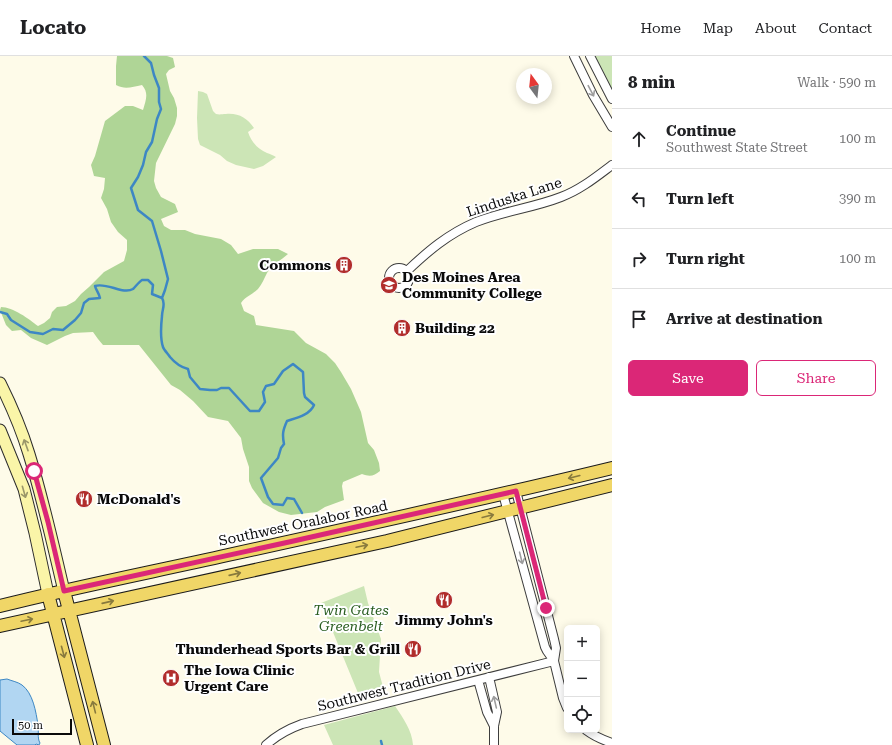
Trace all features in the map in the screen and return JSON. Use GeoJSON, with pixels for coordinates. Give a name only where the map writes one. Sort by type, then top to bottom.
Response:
{"type":"FeatureCollection","features":[{"type":"Feature","properties":{"kind":"main road"},"geometry":{"type":"LineString","coordinates":[[0,383],[29,453],[48,522],[64,591],[104,745]]}},
{"type":"Feature","properties":{"kind":"main road"},"geometry":{"type":"LineString","coordinates":[[0,430],[24,489],[48,594],[87,745]]}},
{"type":"Feature","properties":{"kind":"main road","name":"Southwest Oralabor Road"},"geometry":{"type":"LineString","coordinates":[[0,606],[48,594],[503,494],[612,468]]}},
{"type":"Feature","properties":{"kind":"main road"},"geometry":{"type":"LineString","coordinates":[[0,626],[387,540],[612,485]]}},
{"type":"Feature","properties":{"kind":"street"},"geometry":{"type":"LineString","coordinates":[[574,56],[593,95],[612,127]]}},
{"type":"Feature","properties":{"kind":"street"},"geometry":{"type":"LineString","coordinates":[[590,56],[612,99]]}},
{"type":"Feature","properties":{"kind":"street","name":"Linduska Lane"},"geometry":{"type":"LineString","coordinates":[[407,271],[434,247],[454,233],[489,217],[562,197],[583,186],[612,165]]}},
{"type":"Feature","properties":{"kind":"street"},"geometry":{"type":"LineString","coordinates":[[516,491],[554,639],[556,648],[554,661]]}},
{"type":"Feature","properties":{"kind":"street"},"geometry":{"type":"LineString","coordinates":[[503,494],[545,647],[554,661],[564,700]]}},
{"type":"Feature","properties":{"kind":"street","name":"Southwest Tradition Drive"},"geometry":{"type":"LineString","coordinates":[[266,745],[283,732],[302,724],[554,661]]}},
{"type":"Feature","properties":{"kind":"street"},"geometry":{"type":"LineString","coordinates":[[489,677],[497,712],[494,726],[494,745]]}},
{"type":"Feature","properties":{"kind":"street"},"geometry":{"type":"LineString","coordinates":[[478,680],[487,712],[494,726]]}},
{"type":"Feature","properties":{"kind":"street"},"geometry":{"type":"LineString","coordinates":[[590,733],[612,743]]}},
{"type":"Feature","properties":{"kind":"green space"},"geometry":{"type":"Polygon","coordinates":[[[117,56],[167,56],[173,58],[175,67],[169,70],[166,74],[170,91],[177,108],[177,116],[175,124],[156,163],[154,181],[161,197],[175,204],[178,212],[161,219],[164,226],[171,230],[185,230],[195,234],[221,239],[231,245],[238,254],[253,249],[278,249],[288,254],[271,268],[258,289],[241,303],[244,311],[254,316],[256,325],[294,331],[306,343],[326,354],[335,363],[351,389],[361,412],[368,443],[374,450],[379,463],[380,471],[372,476],[362,474],[343,482],[342,486],[344,500],[325,507],[317,512],[291,515],[279,512],[263,503],[252,488],[249,481],[249,467],[241,438],[228,421],[208,417],[193,401],[180,390],[171,385],[139,345],[103,345],[93,332],[73,333],[47,345],[31,338],[21,330],[12,331],[6,325],[0,310],[1,307],[16,311],[38,326],[50,318],[52,312],[57,307],[66,306],[75,301],[104,272],[124,261],[127,250],[127,240],[118,232],[111,222],[107,209],[101,198],[105,178],[94,176],[91,165],[105,121],[125,106],[133,106],[143,110],[145,103],[146,91],[142,85],[126,88],[116,85],[117,56]]]}},
{"type":"Feature","properties":{"kind":"green space"},"geometry":{"type":"Polygon","coordinates":[[[595,56],[612,56],[612,91],[595,56]]]}},
{"type":"Feature","properties":{"kind":"green space"},"geometry":{"type":"Polygon","coordinates":[[[198,91],[207,94],[213,111],[216,114],[235,114],[248,121],[254,128],[248,132],[251,139],[260,149],[276,157],[263,166],[254,169],[236,165],[227,161],[220,155],[200,145],[198,139],[197,118],[198,91]]]}},
{"type":"Feature","properties":{"kind":"green space","name":"Twin Gates Greenbelt"},"geometry":{"type":"Polygon","coordinates":[[[364,586],[368,603],[381,639],[379,672],[383,687],[358,693],[321,603],[364,586]]]}},
{"type":"Feature","properties":{"kind":"green space"},"geometry":{"type":"Polygon","coordinates":[[[395,706],[409,729],[413,745],[333,745],[324,725],[395,706]]]}},
{"type":"Feature","properties":{"kind":"water"},"geometry":{"type":"Polygon","coordinates":[[[7,679],[22,685],[29,693],[35,709],[40,743],[39,745],[17,745],[0,731],[0,680],[7,679]]]}},
{"type":"Feature","properties":{"kind":"waterway"},"geometry":{"type":"LineString","coordinates":[[144,56],[151,63],[159,88],[159,102],[161,109],[157,119],[152,142],[146,152],[138,177],[131,188],[138,210],[152,221],[168,279],[162,298],[164,304],[161,332],[163,347],[176,363],[188,369],[190,377],[200,389],[217,390],[221,388],[229,388],[250,411],[259,411],[265,402],[263,392],[266,386],[274,384],[283,371],[293,364],[303,372],[305,397],[314,405],[306,414],[287,421],[283,432],[284,444],[278,458],[261,478],[268,497],[273,504],[283,505],[287,498],[294,499],[302,513]]}},
{"type":"Feature","properties":{"kind":"waterway"},"geometry":{"type":"LineString","coordinates":[[0,312],[7,314],[11,320],[30,332],[43,334],[53,329],[63,330],[81,313],[84,303],[89,299],[100,298],[95,286],[100,285],[120,290],[129,290],[133,289],[142,280],[148,280],[153,285],[152,294],[162,298]]}},
{"type":"Feature","properties":{"kind":"waterway"},"geometry":{"type":"LineString","coordinates":[[381,741],[382,745]]}},
{"type":"Feature","properties":{"kind":"place","name":"Commons"},"geometry":{"type":"Point","coordinates":[344,265]}},
{"type":"Feature","properties":{"kind":"place","name":"Des Moines Area Community College"},"geometry":{"type":"Point","coordinates":[389,285]}},
{"type":"Feature","properties":{"kind":"place","name":"Building 22"},"geometry":{"type":"Point","coordinates":[402,328]}},
{"type":"Feature","properties":{"kind":"place","name":"McDonald's"},"geometry":{"type":"Point","coordinates":[84,499]}},
{"type":"Feature","properties":{"kind":"place","name":"Jimmy John's"},"geometry":{"type":"Point","coordinates":[444,600]}},
{"type":"Feature","properties":{"kind":"place","name":"Thunderhead Sports Bar & Grill"},"geometry":{"type":"Point","coordinates":[413,649]}},
{"type":"Feature","properties":{"kind":"place","name":"The Iowa Clinic Urgent Care"},"geometry":{"type":"Point","coordinates":[171,678]}},
{"type":"Feature","properties":{"kind":"route"},"geometry":{"type":"LineString","coordinates":[[34,471],[48,522],[64,591],[516,491],[546,608]]}}]}
